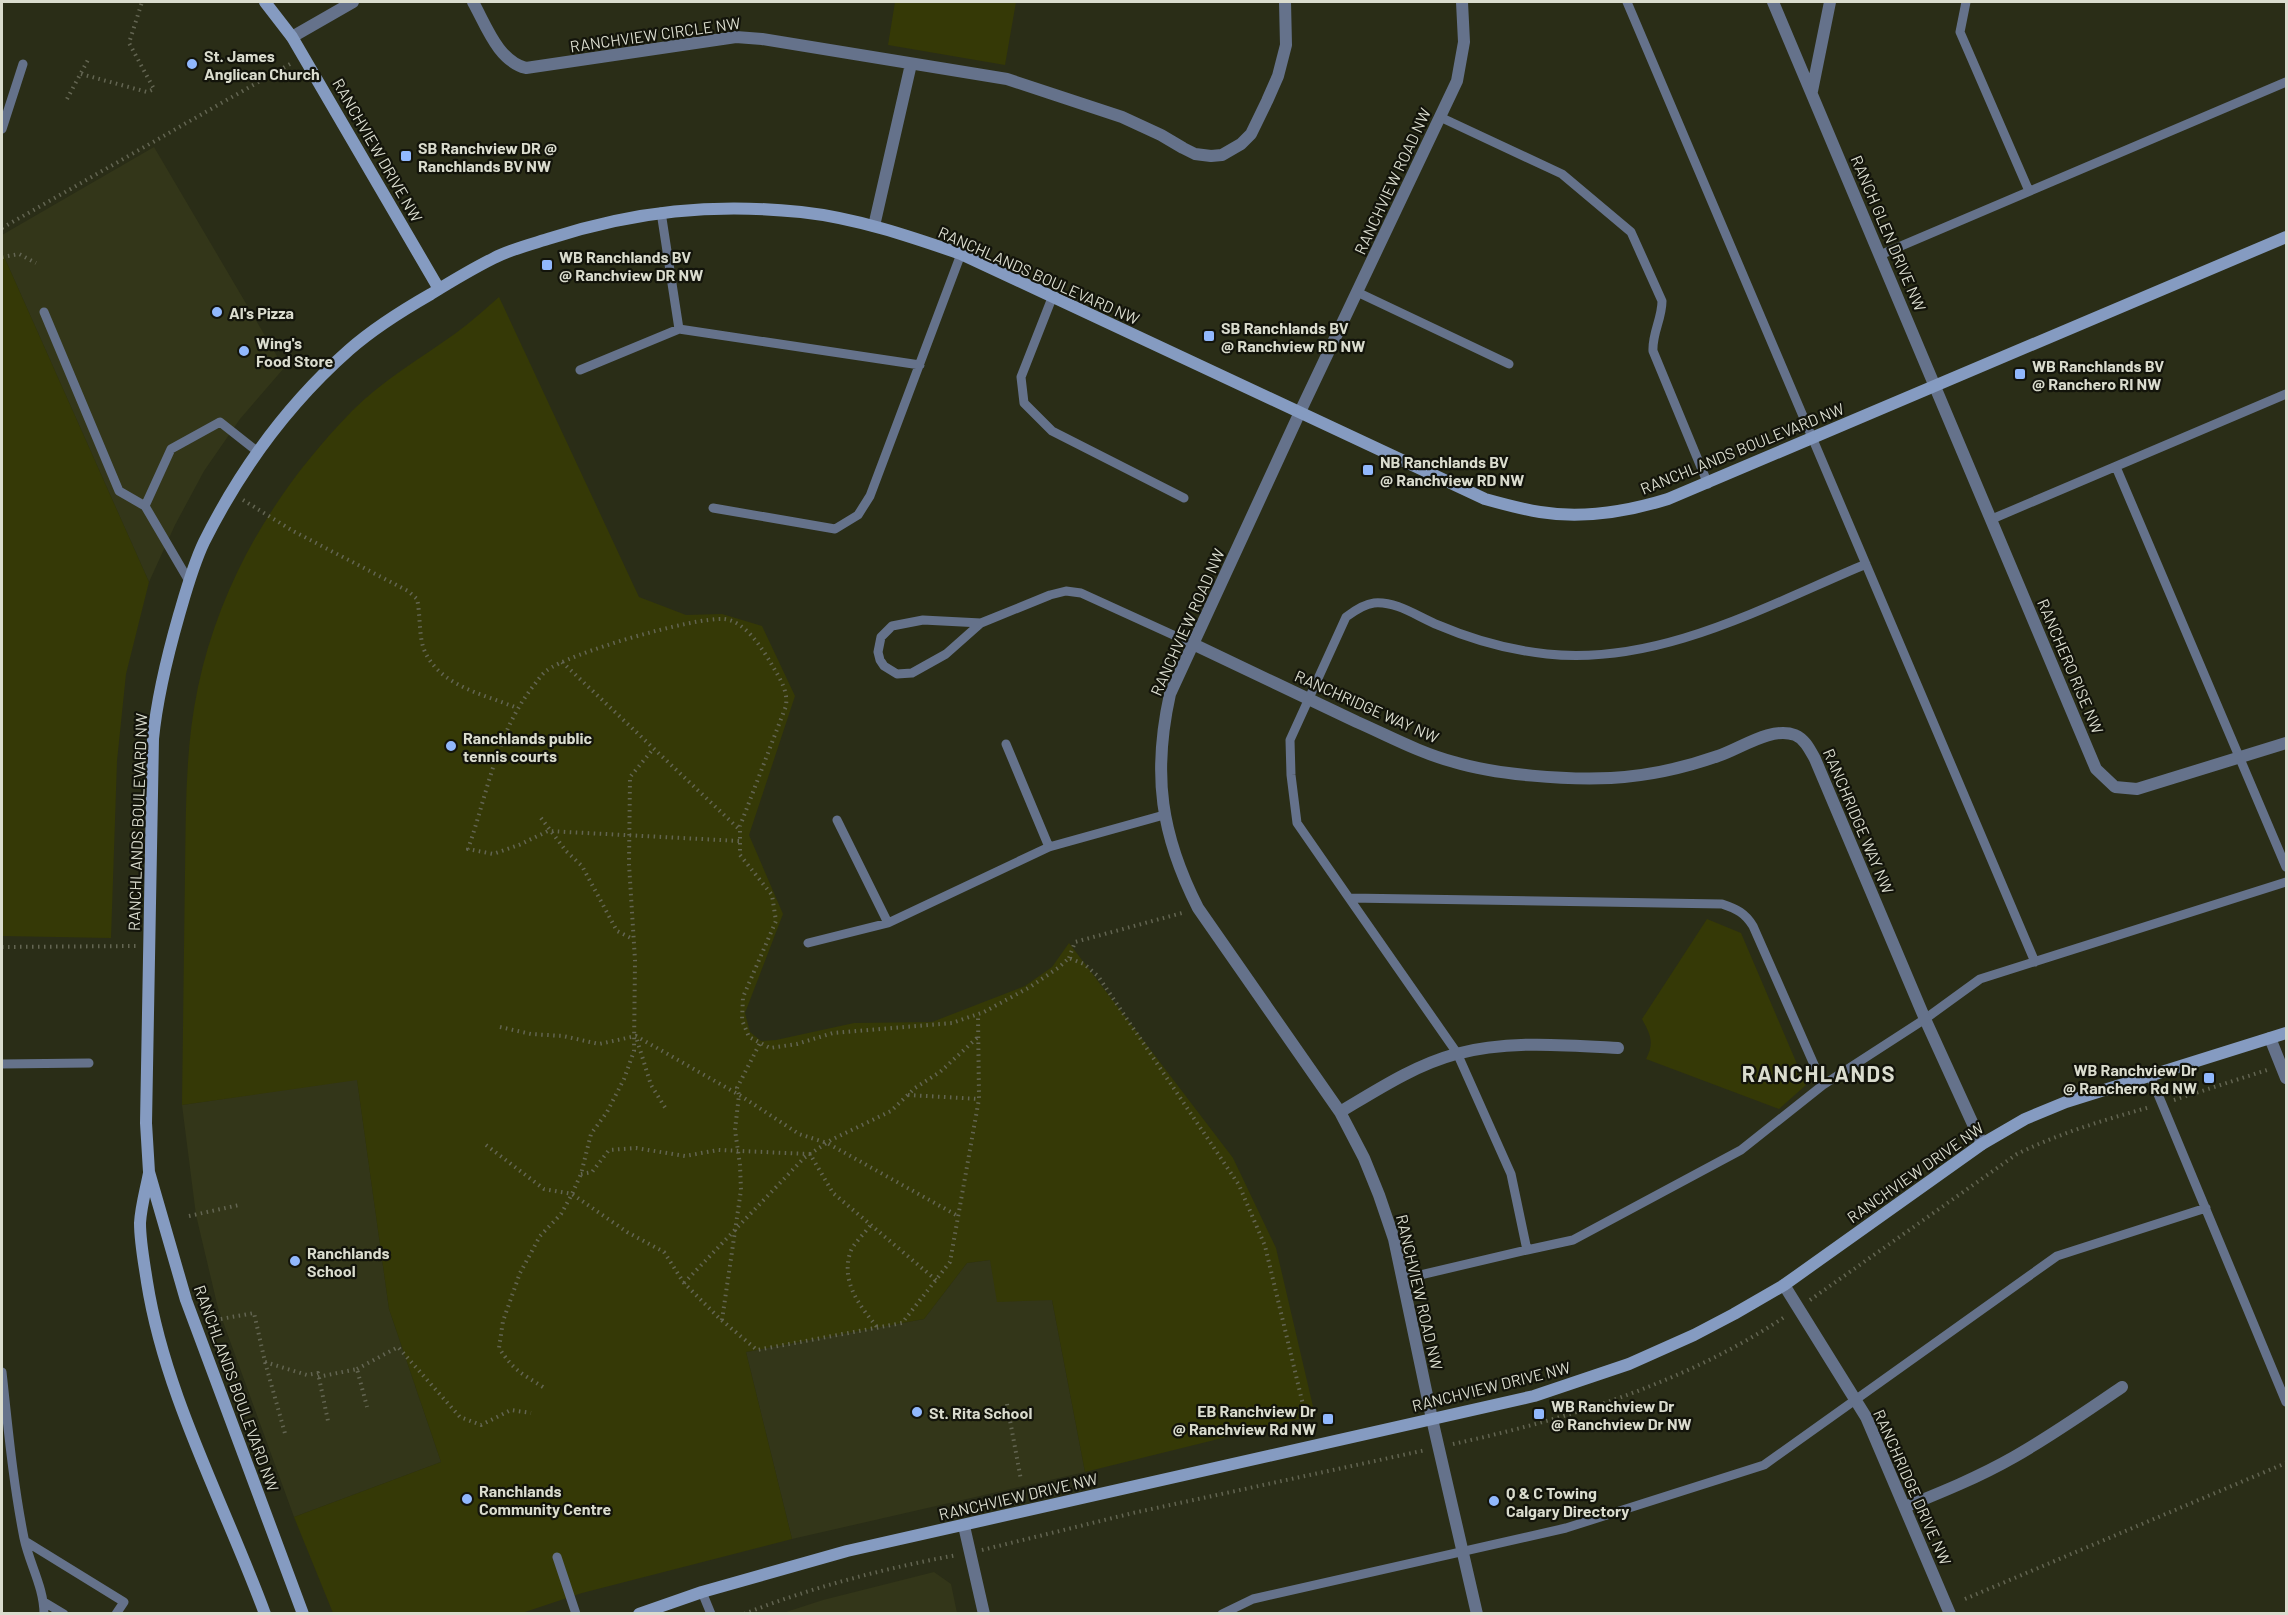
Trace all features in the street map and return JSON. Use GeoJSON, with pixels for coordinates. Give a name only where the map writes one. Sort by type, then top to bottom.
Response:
{"type":"FeatureCollection","features":[{"type":"Feature","properties":{"kind":"street","name":"RANCHVIEW DRIVE NW"},"geometry":{"type":"LineString","coordinates":[[265,2],[304,56],[439,289]]}},
{"type":"Feature","properties":{"kind":"street"},"geometry":{"type":"LineString","coordinates":[[292,37],[353,2]]}},
{"type":"Feature","properties":{"kind":"street","name":"RANCHVIEW CIRCLE NW"},"geometry":{"type":"LineString","coordinates":[[473,2],[503,55],[517,66],[526,68],[736,37],[762,39],[1007,79],[1122,117],[1195,154],[1222,155],[1241,144],[1251,134],[1278,76],[1286,45],[1285,2]]}},
{"type":"Feature","properties":{"kind":"street","name":"RANCHVIEW ROAD NW"},"geometry":{"type":"LineString","coordinates":[[1432,1419],[1394,1239],[1364,1158],[1341,1112],[1198,908],[1177,863],[1164,815],[1160,767],[1170,694],[1300,412],[1457,81],[1464,42],[1462,2]]}},
{"type":"Feature","properties":{"kind":"street","name":"RANCH GLEN DRIVE NW"},"geometry":{"type":"LineString","coordinates":[[1773,2],[1936,386]]}},
{"type":"Feature","properties":{"kind":"street"},"geometry":{"type":"LineString","coordinates":[[1811,92],[1830,2]]}},
{"type":"Feature","properties":{"kind":"street"},"geometry":{"type":"LineString","coordinates":[[874,226],[911,63]]}},
{"type":"Feature","properties":{"kind":"street","name":"RANCHLANDS BOULEVARD NW"},"geometry":{"type":"LineString","coordinates":[[265,1614],[188,1421],[159,1338],[149,1295],[141,1232],[140,1222],[149,1172],[147,1123],[149,945],[153,739],[156,707],[165,663],[189,581],[203,544],[232,492],[258,452],[304,394],[351,348],[398,313],[495,257],[582,228],[629,217],[692,209],[803,212],[903,233],[961,254],[1485,500],[1539,512],[1571,515],[1634,510],[1708,484],[2286,237]]}},
{"type":"Feature","properties":{"kind":"street","name":"RANCHERO RISE NW"},"geometry":{"type":"LineString","coordinates":[[1936,386],[2096,769],[2103,778],[2115,788],[2137,789],[2286,743]]}},
{"type":"Feature","properties":{"kind":"street","name":"RANCHRIDGE WAY NW"},"geometry":{"type":"LineString","coordinates":[[1193,644],[1404,743],[1453,762],[1498,772],[1612,778],[1664,770],[1717,756],[1769,735],[1784,733],[1796,735],[1808,745],[1815,759],[1925,1019],[1982,1144]]}},
{"type":"Feature","properties":{"kind":"street","name":"RANCHVIEW DRIVE NW"},"geometry":{"type":"LineString","coordinates":[[639,1614],[702,1592],[847,1551],[1534,1396],[1629,1364],[1694,1335],[1784,1285],[1982,1144],[2025,1119],[2056,1106],[2286,1033]]}},
{"type":"Feature","properties":{"kind":"street"},"geometry":{"type":"LineString","coordinates":[[2270,1038],[2284,1072]]}},
{"type":"Feature","properties":{"kind":"street"},"geometry":{"type":"LineString","coordinates":[[1341,1112],[1423,1066],[1457,1053],[1506,1046],[1618,1048]]}},
{"type":"Feature","properties":{"kind":"street","name":"RANCHLANDS BOULEVARD NW"},"geometry":{"type":"LineString","coordinates":[[149,1172],[186,1300],[303,1614]]}},
{"type":"Feature","properties":{"kind":"street","name":"RANCHRIDGE DRIVE NW"},"geometry":{"type":"LineString","coordinates":[[1784,1285],[1866,1417],[1950,1614]]}},
{"type":"Feature","properties":{"kind":"street"},"geometry":{"type":"LineString","coordinates":[[1905,1507],[1965,1482],[2012,1458],[2065,1426],[2122,1387]]}},
{"type":"Feature","properties":{"kind":"street"},"geometry":{"type":"LineString","coordinates":[[1432,1419],[1478,1614]]}},
{"type":"Feature","properties":{"kind":"street"},"geometry":{"type":"LineString","coordinates":[[964,1526],[984,1614]]}},
{"type":"Feature","properties":{"kind":"street"},"geometry":{"type":"LineString","coordinates":[[248,1568],[256,1614]]}},
{"type":"Feature","properties":{"kind":"lane"},"geometry":{"type":"LineString","coordinates":[[1627,2],[2035,962]]}},
{"type":"Feature","properties":{"kind":"lane"},"geometry":{"type":"LineString","coordinates":[[1966,2],[1960,32],[2029,192]]}},
{"type":"Feature","properties":{"kind":"lane"},"geometry":{"type":"LineString","coordinates":[[2,129],[23,64]]}},
{"type":"Feature","properties":{"kind":"lane"},"geometry":{"type":"LineString","coordinates":[[1880,255],[2286,82]]}},
{"type":"Feature","properties":{"kind":"lane"},"geometry":{"type":"LineString","coordinates":[[1440,117],[1562,174],[1631,232],[1662,301],[1662,313],[1652,339],[1653,351],[1708,484]]}},
{"type":"Feature","properties":{"kind":"lane"},"geometry":{"type":"LineString","coordinates":[[661,212],[679,329]]}},
{"type":"Feature","properties":{"kind":"lane"},"geometry":{"type":"LineString","coordinates":[[713,508],[835,530],[858,515],[870,496],[961,254]]}},
{"type":"Feature","properties":{"kind":"lane"},"geometry":{"type":"LineString","coordinates":[[1357,292],[1509,364]]}},
{"type":"Feature","properties":{"kind":"lane"},"geometry":{"type":"LineString","coordinates":[[1052,298],[1021,377],[1024,403],[1052,430],[1184,498]]}},
{"type":"Feature","properties":{"kind":"lane"},"geometry":{"type":"LineString","coordinates":[[44,312],[119,490],[146,506],[189,581]]}},
{"type":"Feature","properties":{"kind":"lane"},"geometry":{"type":"LineString","coordinates":[[580,370],[679,329],[920,365]]}},
{"type":"Feature","properties":{"kind":"lane"},"geometry":{"type":"LineString","coordinates":[[1992,519],[2286,394]]}},
{"type":"Feature","properties":{"kind":"lane"},"geometry":{"type":"LineString","coordinates":[[146,506],[171,449],[220,422],[258,452]]}},
{"type":"Feature","properties":{"kind":"lane"},"geometry":{"type":"LineString","coordinates":[[2116,467],[2286,867]]}},
{"type":"Feature","properties":{"kind":"lane"},"geometry":{"type":"LineString","coordinates":[[1527,1250],[1511,1173],[1457,1053],[1297,823],[1291,775],[1290,740],[1346,617],[1359,608],[1374,603],[1394,605],[1438,625],[1498,647],[1549,654],[1605,655],[1668,644],[1708,630],[1866,564]]}},
{"type":"Feature","properties":{"kind":"lane"},"geometry":{"type":"LineString","coordinates":[[981,623],[923,620],[892,626],[881,637],[878,652],[880,660],[884,666],[897,674],[912,674],[946,654],[981,623],[1050,595],[1066,591],[1081,593],[1193,644]]}},
{"type":"Feature","properties":{"kind":"lane"},"geometry":{"type":"LineString","coordinates":[[1006,744],[1050,847]]}},
{"type":"Feature","properties":{"kind":"lane"},"geometry":{"type":"LineString","coordinates":[[808,943],[888,922],[1050,847],[1164,815]]}},
{"type":"Feature","properties":{"kind":"lane"},"geometry":{"type":"LineString","coordinates":[[837,820],[888,922]]}},
{"type":"Feature","properties":{"kind":"lane"},"geometry":{"type":"LineString","coordinates":[[1403,1279],[1573,1240],[1741,1150],[1823,1085],[1925,1019],[1980,979],[2286,882]]}},
{"type":"Feature","properties":{"kind":"lane"},"geometry":{"type":"LineString","coordinates":[[1349,898],[1722,904],[1736,908],[1746,915],[1754,926],[1823,1085]]}},
{"type":"Feature","properties":{"kind":"lane"},"geometry":{"type":"LineString","coordinates":[[2,1064],[90,1063]]}},
{"type":"Feature","properties":{"kind":"lane"},"geometry":{"type":"LineString","coordinates":[[2150,1076],[2286,1402]]}},
{"type":"Feature","properties":{"kind":"lane"},"geometry":{"type":"LineString","coordinates":[[1222,1614],[1253,1599],[1566,1528],[1764,1465],[2057,1256],[2206,1208]]}},
{"type":"Feature","properties":{"kind":"lane"},"geometry":{"type":"LineString","coordinates":[[2,1372],[16,1497],[25,1542],[44,1602],[44,1614]]}},
{"type":"Feature","properties":{"kind":"lane"},"geometry":{"type":"LineString","coordinates":[[25,1542],[124,1602],[116,1614]]}},
{"type":"Feature","properties":{"kind":"lane"},"geometry":{"type":"LineString","coordinates":[[557,1557],[576,1614]]}},
{"type":"Feature","properties":{"kind":"lane"},"geometry":{"type":"LineString","coordinates":[[702,1592],[711,1614]]}},
{"type":"Feature","properties":{"kind":"lane"},"geometry":{"type":"LineString","coordinates":[[44,1602],[63,1614]]}},
{"type":"Feature","properties":{"kind":"path"},"geometry":{"type":"LineString","coordinates":[[81,74],[147,92],[154,89],[129,44],[142,2]]}},
{"type":"Feature","properties":{"kind":"path"},"geometry":{"type":"LineString","coordinates":[[2,228],[304,56]]}},
{"type":"Feature","properties":{"kind":"path"},"geometry":{"type":"LineString","coordinates":[[67,99],[89,58]]}},
{"type":"Feature","properties":{"kind":"path"},"geometry":{"type":"LineString","coordinates":[[2,257],[19,254],[36,263]]}},
{"type":"Feature","properties":{"kind":"path"},"geometry":{"type":"LineString","coordinates":[[232,492],[293,531],[408,591],[417,599],[426,653],[441,674],[517,708]]}},
{"type":"Feature","properties":{"kind":"path"},"geometry":{"type":"LineString","coordinates":[[739,841],[550,831],[493,854],[468,849],[507,728],[517,708],[545,672],[562,662],[616,643],[686,624],[725,619],[750,634],[768,658],[787,694],[786,706],[767,752],[740,830],[740,855],[772,895],[776,921],[743,997],[742,1020],[749,1037],[770,1048],[796,1044],[833,1033],[952,1023],[978,1014],[1030,987],[1069,958],[1076,942],[1182,913]]}},
{"type":"Feature","properties":{"kind":"path"},"geometry":{"type":"LineString","coordinates":[[562,662],[740,830]]}},
{"type":"Feature","properties":{"kind":"path"},"geometry":{"type":"LineString","coordinates":[[543,1387],[511,1366],[500,1348],[503,1321],[520,1273],[540,1236],[561,1214],[572,1194],[581,1174],[591,1134],[607,1112],[624,1079],[634,1051],[636,1036],[634,940],[629,864],[630,777],[654,748]]}},
{"type":"Feature","properties":{"kind":"path"},"geometry":{"type":"LineString","coordinates":[[541,818],[582,866],[617,932],[634,940]]}},
{"type":"Feature","properties":{"kind":"path"},"geometry":{"type":"LineString","coordinates":[[2,947],[149,945]]}},
{"type":"Feature","properties":{"kind":"path"},"geometry":{"type":"LineString","coordinates":[[1069,958],[1084,964],[1098,976],[1239,1185],[1265,1246],[1312,1446]]}},
{"type":"Feature","properties":{"kind":"path"},"geometry":{"type":"LineString","coordinates":[[486,1145],[544,1189],[572,1194],[618,1226],[664,1252],[684,1283],[722,1321],[757,1350],[902,1323],[950,1262],[979,1099],[978,1014]]}},
{"type":"Feature","properties":{"kind":"path"},"geometry":{"type":"LineString","coordinates":[[500,1027],[599,1044],[636,1036],[739,1095],[799,1134],[827,1143],[958,1216]]}},
{"type":"Feature","properties":{"kind":"path"},"geometry":{"type":"LineString","coordinates":[[636,1036],[648,1078],[666,1109]]}},
{"type":"Feature","properties":{"kind":"path"},"geometry":{"type":"LineString","coordinates":[[684,1283],[810,1155],[827,1143],[891,1111],[908,1095],[940,1072],[978,1036]]}},
{"type":"Feature","properties":{"kind":"path"},"geometry":{"type":"LineString","coordinates":[[722,1321],[741,1191],[739,1152],[735,1130],[739,1095],[737,1088],[760,1043]]}},
{"type":"Feature","properties":{"kind":"path"},"geometry":{"type":"LineString","coordinates":[[2177,1099],[2284,1072]]}},
{"type":"Feature","properties":{"kind":"path"},"geometry":{"type":"LineString","coordinates":[[908,1095],[979,1099]]}},
{"type":"Feature","properties":{"kind":"path"},"geometry":{"type":"LineString","coordinates":[[581,1174],[592,1172],[609,1150],[636,1148],[685,1156],[718,1150],[810,1155]]}},
{"type":"Feature","properties":{"kind":"path"},"geometry":{"type":"LineString","coordinates":[[810,1155],[833,1193],[936,1280]]}},
{"type":"Feature","properties":{"kind":"path"},"geometry":{"type":"LineString","coordinates":[[189,1216],[239,1205]]}},
{"type":"Feature","properties":{"kind":"path"},"geometry":{"type":"LineString","coordinates":[[870,1226],[850,1252],[848,1273],[852,1293],[878,1327]]}},
{"type":"Feature","properties":{"kind":"path"},"geometry":{"type":"LineString","coordinates":[[215,1320],[254,1313],[286,1437]]}},
{"type":"Feature","properties":{"kind":"path"},"geometry":{"type":"LineString","coordinates":[[318,1377],[357,1370],[398,1347],[460,1417],[481,1425],[512,1410],[531,1413]]}},
{"type":"Feature","properties":{"kind":"path"},"geometry":{"type":"LineString","coordinates":[[265,1362],[307,1375],[318,1373],[328,1421]]}},
{"type":"Feature","properties":{"kind":"path"},"geometry":{"type":"LineString","coordinates":[[357,1370],[367,1407]]}},
{"type":"Feature","properties":{"kind":"path"},"geometry":{"type":"LineString","coordinates":[[1006,1404],[1021,1480]]}},
{"type":"Feature","properties":{"kind":"path"},"geometry":{"type":"LineString","coordinates":[[1965,1599],[2286,1463]]}},
{"type":"Feature","properties":{"kind":"shaded area"},"geometry":{"type":"Polygon","coordinates":[[[895,2],[1016,2],[1005,65],[888,45],[895,2]]]}},
{"type":"Feature","properties":{"kind":"shaded area"},"geometry":{"type":"Polygon","coordinates":[[[154,147],[284,368],[240,419],[204,471],[175,525],[149,582],[2,252],[2,235],[154,147]]]}},
{"type":"Feature","properties":{"kind":"shaded area"},"geometry":{"type":"Polygon","coordinates":[[[2,252],[149,582],[126,674],[117,761],[111,938],[2,936],[2,252]]]}},
{"type":"Feature","properties":{"kind":"shaded area"},"geometry":{"type":"Polygon","coordinates":[[[499,297],[639,597],[686,615],[722,614],[762,626],[795,696],[749,835],[783,914],[745,1013],[750,1032],[761,1041],[776,1040],[854,1023],[932,1022],[1025,986],[1052,967],[1069,943],[1233,1158],[1276,1248],[1315,1415],[1085,1472],[1052,1300],[997,1302],[990,1260],[967,1263],[924,1319],[746,1352],[792,1539],[582,1593],[522,1613],[333,1613],[294,1517],[441,1462],[389,1309],[357,1080],[182,1105],[188,756],[198,687],[221,610],[255,538],[276,504],[299,472],[352,411],[389,379],[462,329],[499,297]]]}},
{"type":"Feature","properties":{"kind":"shaded area"},"geometry":{"type":"Polygon","coordinates":[[[1707,919],[1741,933],[1806,1085],[1779,1109],[1646,1059],[1651,1043],[1642,1019],[1707,919]]]}},
{"type":"Feature","properties":{"kind":"shaded area","name":"Ranchlands School"},"geometry":{"type":"Polygon","coordinates":[[[357,1079],[389,1309],[441,1462],[294,1517],[218,1308],[196,1215],[182,1105],[357,1079]]]}},
{"type":"Feature","properties":{"kind":"shaded area","name":"St. Rita School"},"geometry":{"type":"Polygon","coordinates":[[[1043,1253],[1085,1472],[792,1539],[746,1352],[924,1319],[967,1263],[1043,1253]]]}},
{"type":"Feature","properties":{"kind":"shaded area"},"geometry":{"type":"Polygon","coordinates":[[[934,1572],[951,1584],[957,1613],[783,1613],[823,1600],[934,1572]]]}},
{"type":"Feature","properties":{"kind":"place","name":"St. James Anglican Church"},"geometry":{"type":"Point","coordinates":[192,64]}},
{"type":"Feature","properties":{"kind":"place","name":"SB Ranchview DR @ Ranchlands BV NW"},"geometry":{"type":"Point","coordinates":[406,156]}},
{"type":"Feature","properties":{"kind":"place","name":"WB Ranchlands BV @ Ranchview DR NW"},"geometry":{"type":"Point","coordinates":[547,265]}},
{"type":"Feature","properties":{"kind":"place","name":"Al's Pizza"},"geometry":{"type":"Point","coordinates":[217,312]}},
{"type":"Feature","properties":{"kind":"place","name":"SB Ranchlands BV @ Ranchview RD NW"},"geometry":{"type":"Point","coordinates":[1209,336]}},
{"type":"Feature","properties":{"kind":"place","name":"Wing's Food Store"},"geometry":{"type":"Point","coordinates":[244,351]}},
{"type":"Feature","properties":{"kind":"place","name":"WB Ranchlands BV @ Ranchero RI NW"},"geometry":{"type":"Point","coordinates":[2020,374]}},
{"type":"Feature","properties":{"kind":"place","name":"NB Ranchlands BV @ Ranchview RD NW"},"geometry":{"type":"Point","coordinates":[1368,470]}},
{"type":"Feature","properties":{"kind":"place","name":"Ranchlands public tennis courts"},"geometry":{"type":"Point","coordinates":[451,746]}},
{"type":"Feature","properties":{"kind":"place","name":"WB Ranchview Dr @ Ranchero Rd NW"},"geometry":{"type":"Point","coordinates":[2209,1078]}},
{"type":"Feature","properties":{"kind":"place","name":"Ranchlands School"},"geometry":{"type":"Point","coordinates":[295,1261]}},
{"type":"Feature","properties":{"kind":"place","name":"St. Rita School"},"geometry":{"type":"Point","coordinates":[917,1412]}},
{"type":"Feature","properties":{"kind":"place","name":"WB Ranchview Dr @ Ranchview Dr NW"},"geometry":{"type":"Point","coordinates":[1539,1414]}},
{"type":"Feature","properties":{"kind":"place","name":"EB Ranchview Dr @ Ranchview Rd NW"},"geometry":{"type":"Point","coordinates":[1328,1419]}},
{"type":"Feature","properties":{"kind":"place","name":"Ranchlands Community Centre"},"geometry":{"type":"Point","coordinates":[467,1499]}},
{"type":"Feature","properties":{"kind":"place","name":"Q & C Towing Calgary Directory"},"geometry":{"type":"Point","coordinates":[1494,1501]}},
{"type":"Feature","properties":{"kind":"district","name":"RANCHLANDS"},"geometry":{"type":"Point","coordinates":[1819,1073]}}]}
